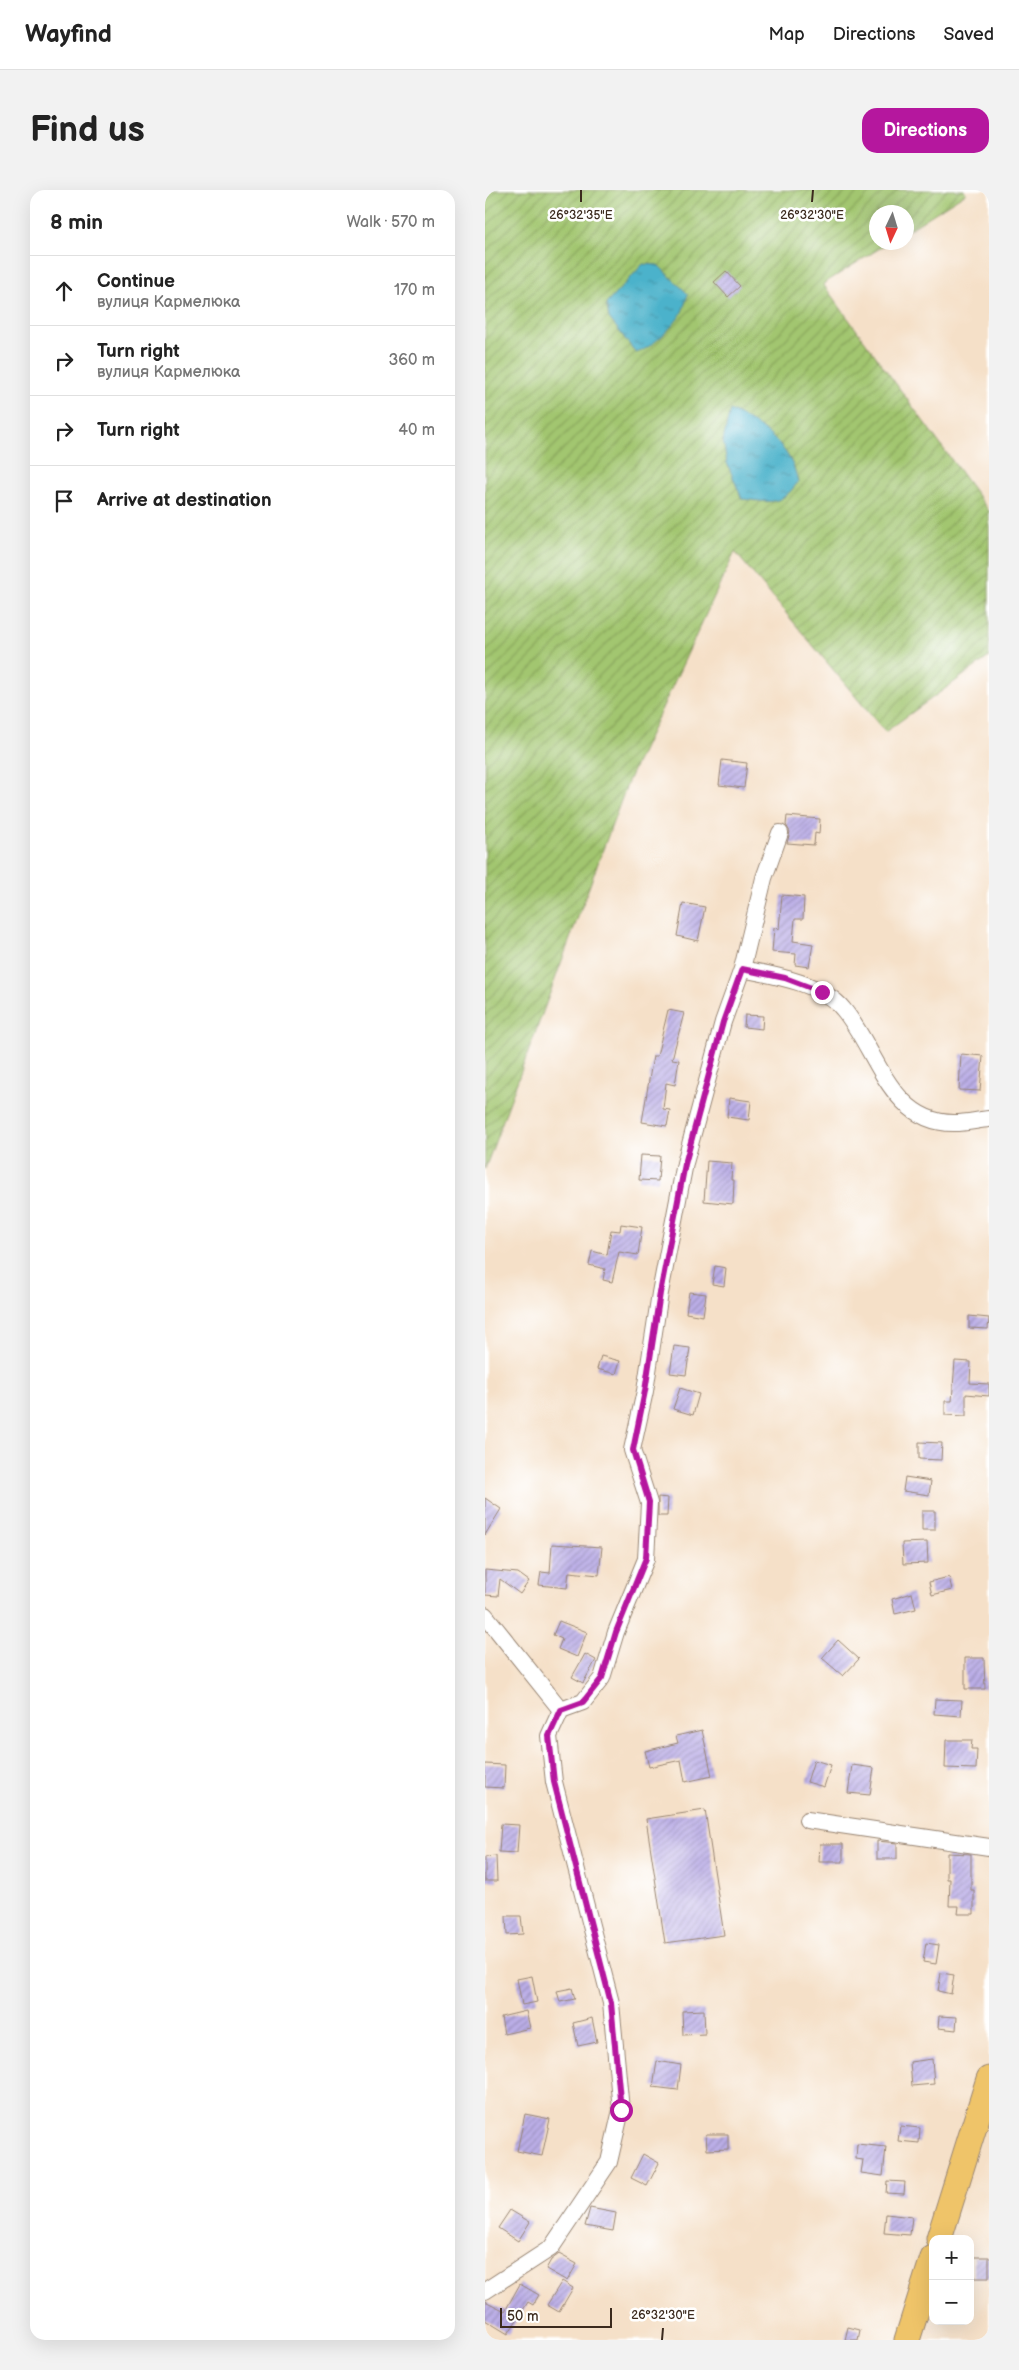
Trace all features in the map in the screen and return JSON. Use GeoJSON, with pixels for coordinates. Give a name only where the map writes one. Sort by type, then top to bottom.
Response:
{"type":"FeatureCollection","features":[{"type":"Feature","properties":{"kind":"main road"},"geometry":{"type":"LineString","coordinates":[[940,2235],[989,2079]]}},
{"type":"Feature","properties":{"kind":"main road"},"geometry":{"type":"LineString","coordinates":[[907,2340],[929,2271]]}},
{"type":"Feature","properties":{"kind":"street"},"geometry":{"type":"LineString","coordinates":[[485,2291],[551,2248],[609,2162],[621,2110],[611,2003],[554,1782],[549,1736],[561,1710],[583,1702],[602,1678],[616,1632],[646,1558],[649,1502],[633,1450],[645,1391],[660,1293],[685,1164],[723,1022],[742,969],[764,878],[781,833]]}},
{"type":"Feature","properties":{"kind":"street"},"geometry":{"type":"LineString","coordinates":[[742,969],[785,978],[822,992],[843,1008],[898,1098],[921,1116],[953,1123],[989,1119]]}},
{"type":"Feature","properties":{"kind":"street"},"geometry":{"type":"LineString","coordinates":[[485,1614],[561,1710]]}},
{"type":"Feature","properties":{"kind":"street"},"geometry":{"type":"LineString","coordinates":[[807,1820],[989,1847]]}},
{"type":"Feature","properties":{"kind":"green space"},"geometry":{"type":"Polygon","coordinates":[[[485,190],[964,190],[966,193],[914,226],[914,205],[869,205],[869,250],[877,250],[823,284],[989,511],[989,657],[885,732],[735,552],[629,779],[485,1169],[485,190]]]}},
{"type":"Feature","properties":{"kind":"water"},"geometry":{"type":"Polygon","coordinates":[[[643,264],[658,265],[688,294],[681,314],[673,325],[654,343],[636,353],[609,318],[606,304],[643,264]]]}},
{"type":"Feature","properties":{"kind":"water"},"geometry":{"type":"Polygon","coordinates":[[[730,410],[764,430],[782,447],[789,457],[798,482],[786,496],[767,502],[742,499],[727,463],[723,441],[730,410]]]}},
{"type":"Feature","properties":{"kind":"building"},"geometry":{"type":"Polygon","coordinates":[[[726,271],[740,286],[728,297],[714,282],[726,271]]]}},
{"type":"Feature","properties":{"kind":"building"},"geometry":{"type":"Polygon","coordinates":[[[722,760],[747,763],[744,788],[719,785],[722,760]]]}},
{"type":"Feature","properties":{"kind":"building"},"geometry":{"type":"Polygon","coordinates":[[[787,816],[820,819],[819,834],[815,833],[814,845],[787,843],[790,832],[786,825],[787,816]]]}},
{"type":"Feature","properties":{"kind":"building"},"geometry":{"type":"Polygon","coordinates":[[[782,895],[804,897],[803,919],[795,919],[793,941],[813,944],[809,967],[795,965],[796,954],[772,952],[774,928],[779,929],[782,895]]]}},
{"type":"Feature","properties":{"kind":"building"},"geometry":{"type":"Polygon","coordinates":[[[683,903],[705,907],[698,941],[677,936],[683,903]]]}},
{"type":"Feature","properties":{"kind":"building"},"geometry":{"type":"Polygon","coordinates":[[[668,1010],[684,1013],[672,1059],[679,1060],[675,1085],[666,1083],[663,1109],[670,1110],[667,1126],[642,1122],[653,1056],[657,1056],[668,1010]]]}},
{"type":"Feature","properties":{"kind":"building"},"geometry":{"type":"Polygon","coordinates":[[[745,1015],[763,1016],[762,1029],[744,1027],[745,1015]]]}},
{"type":"Feature","properties":{"kind":"building"},"geometry":{"type":"Polygon","coordinates":[[[961,1054],[983,1056],[980,1091],[959,1090],[961,1054]]]}},
{"type":"Feature","properties":{"kind":"building"},"geometry":{"type":"Polygon","coordinates":[[[729,1098],[751,1101],[749,1120],[727,1117],[729,1098]]]}},
{"type":"Feature","properties":{"kind":"building"},"geometry":{"type":"Polygon","coordinates":[[[641,1155],[660,1156],[658,1181],[639,1180],[641,1155]]]}},
{"type":"Feature","properties":{"kind":"building"},"geometry":{"type":"Polygon","coordinates":[[[707,1161],[732,1163],[731,1180],[734,1180],[733,1204],[704,1201],[707,1161]]]}},
{"type":"Feature","properties":{"kind":"building"},"geometry":{"type":"Polygon","coordinates":[[[621,1224],[642,1227],[638,1255],[619,1252],[612,1282],[603,1280],[605,1269],[589,1265],[592,1251],[607,1255],[611,1230],[620,1231],[621,1224]]]}},
{"type":"Feature","properties":{"kind":"building"},"geometry":{"type":"Polygon","coordinates":[[[715,1266],[726,1268],[724,1286],[712,1284],[715,1266]]]}},
{"type":"Feature","properties":{"kind":"building"},"geometry":{"type":"Polygon","coordinates":[[[689,1292],[706,1294],[703,1316],[686,1313],[689,1292]]]}},
{"type":"Feature","properties":{"kind":"building"},"geometry":{"type":"Polygon","coordinates":[[[969,1316],[989,1318],[988,1329],[969,1328],[969,1316]]]}},
{"type":"Feature","properties":{"kind":"building"},"geometry":{"type":"Polygon","coordinates":[[[674,1346],[690,1348],[686,1375],[670,1373],[674,1346]]]}},
{"type":"Feature","properties":{"kind":"building"},"geometry":{"type":"Polygon","coordinates":[[[601,1356],[620,1361],[616,1374],[597,1369],[601,1356]]]}},
{"type":"Feature","properties":{"kind":"building"},"geometry":{"type":"Polygon","coordinates":[[[955,1361],[971,1362],[970,1383],[989,1384],[989,1396],[966,1394],[966,1416],[945,1415],[945,1401],[952,1401],[955,1361]]]}},
{"type":"Feature","properties":{"kind":"building"},"geometry":{"type":"Polygon","coordinates":[[[680,1388],[699,1394],[693,1415],[673,1409],[680,1388]]]}},
{"type":"Feature","properties":{"kind":"building"},"geometry":{"type":"Polygon","coordinates":[[[919,1442],[942,1443],[941,1460],[919,1459],[919,1442]]]}},
{"type":"Feature","properties":{"kind":"building"},"geometry":{"type":"Polygon","coordinates":[[[905,1477],[931,1481],[929,1495],[903,1491],[905,1477]]]}},
{"type":"Feature","properties":{"kind":"building"},"geometry":{"type":"Polygon","coordinates":[[[658,1497],[668,1498],[667,1516],[658,1516],[658,1497]]]}},
{"type":"Feature","properties":{"kind":"building"},"geometry":{"type":"Polygon","coordinates":[[[485,1498],[501,1509],[485,1535],[485,1498]]]}},
{"type":"Feature","properties":{"kind":"building"},"geometry":{"type":"Polygon","coordinates":[[[922,1511],[935,1511],[935,1530],[922,1530],[922,1511]]]}},
{"type":"Feature","properties":{"kind":"building"},"geometry":{"type":"Polygon","coordinates":[[[927,1542],[928,1563],[903,1564],[902,1543],[927,1542]]]}},
{"type":"Feature","properties":{"kind":"building"},"geometry":{"type":"Polygon","coordinates":[[[552,1544],[602,1547],[599,1575],[569,1572],[567,1588],[539,1585],[541,1572],[550,1573],[552,1544]]]}},
{"type":"Feature","properties":{"kind":"building"},"geometry":{"type":"Polygon","coordinates":[[[485,1570],[518,1573],[529,1581],[520,1594],[500,1579],[498,1596],[485,1595],[485,1570]]]}},
{"type":"Feature","properties":{"kind":"building"},"geometry":{"type":"Polygon","coordinates":[[[949,1577],[952,1590],[932,1595],[929,1582],[949,1577]]]}},
{"type":"Feature","properties":{"kind":"building"},"geometry":{"type":"Polygon","coordinates":[[[912,1593],[916,1609],[895,1614],[892,1599],[912,1593]]]}},
{"type":"Feature","properties":{"kind":"building"},"geometry":{"type":"Polygon","coordinates":[[[559,1621],[587,1632],[577,1657],[558,1649],[562,1639],[553,1635],[559,1621]]]}},
{"type":"Feature","properties":{"kind":"building"},"geometry":{"type":"Polygon","coordinates":[[[838,1640],[859,1659],[843,1676],[822,1658],[838,1640]]]}},
{"type":"Feature","properties":{"kind":"building"},"geometry":{"type":"Polygon","coordinates":[[[585,1654],[596,1660],[583,1683],[572,1677],[585,1654]]]}},
{"type":"Feature","properties":{"kind":"building"},"geometry":{"type":"Polygon","coordinates":[[[965,1658],[984,1658],[985,1689],[965,1689],[965,1658]]]}},
{"type":"Feature","properties":{"kind":"building"},"geometry":{"type":"Polygon","coordinates":[[[935,1699],[962,1700],[961,1716],[934,1714],[935,1699]]]}},
{"type":"Feature","properties":{"kind":"building"},"geometry":{"type":"Polygon","coordinates":[[[702,1730],[712,1776],[685,1782],[681,1760],[649,1767],[645,1751],[678,1743],[676,1736],[702,1730]]]}},
{"type":"Feature","properties":{"kind":"building"},"geometry":{"type":"Polygon","coordinates":[[[946,1740],[972,1740],[971,1749],[977,1749],[976,1769],[945,1768],[946,1740]]]}},
{"type":"Feature","properties":{"kind":"building"},"geometry":{"type":"Polygon","coordinates":[[[814,1760],[831,1765],[824,1787],[807,1782],[814,1760]]]}},
{"type":"Feature","properties":{"kind":"building"},"geometry":{"type":"Polygon","coordinates":[[[485,1764],[505,1765],[504,1788],[485,1787],[485,1764]]]}},
{"type":"Feature","properties":{"kind":"building"},"geometry":{"type":"Polygon","coordinates":[[[852,1765],[874,1768],[870,1795],[848,1793],[852,1765]]]}},
{"type":"Feature","properties":{"kind":"building"},"geometry":{"type":"Polygon","coordinates":[[[705,1810],[724,1935],[665,1943],[646,1819],[705,1810]]]}},
{"type":"Feature","properties":{"kind":"building"},"geometry":{"type":"Polygon","coordinates":[[[501,1824],[519,1825],[517,1853],[499,1852],[501,1824]]]}},
{"type":"Feature","properties":{"kind":"building"},"geometry":{"type":"Polygon","coordinates":[[[877,1841],[897,1843],[897,1859],[877,1859],[877,1841]]]}},
{"type":"Feature","properties":{"kind":"building"},"geometry":{"type":"Polygon","coordinates":[[[820,1844],[843,1844],[843,1862],[819,1862],[820,1844]]]}},
{"type":"Feature","properties":{"kind":"building"},"geometry":{"type":"Polygon","coordinates":[[[947,1853],[971,1854],[971,1890],[974,1890],[974,1914],[958,1914],[959,1906],[949,1906],[950,1879],[947,1879],[947,1853]]]}},
{"type":"Feature","properties":{"kind":"building"},"geometry":{"type":"Polygon","coordinates":[[[496,1856],[497,1881],[485,1881],[485,1857],[496,1856]]]}},
{"type":"Feature","properties":{"kind":"building"},"geometry":{"type":"Polygon","coordinates":[[[506,1916],[521,1916],[523,1934],[507,1935],[506,1916]]]}},
{"type":"Feature","properties":{"kind":"building"},"geometry":{"type":"Polygon","coordinates":[[[926,1943],[939,1945],[936,1964],[923,1962],[926,1943]]]}},
{"type":"Feature","properties":{"kind":"building"},"geometry":{"type":"Polygon","coordinates":[[[941,1973],[954,1975],[951,1994],[938,1991],[941,1973]]]}},
{"type":"Feature","properties":{"kind":"building"},"geometry":{"type":"Polygon","coordinates":[[[532,1976],[537,2002],[522,2005],[517,1979],[532,1976]]]}},
{"type":"Feature","properties":{"kind":"building"},"geometry":{"type":"Polygon","coordinates":[[[572,1988],[575,1999],[560,2002],[557,1991],[572,1988]]]}},
{"type":"Feature","properties":{"kind":"building"},"geometry":{"type":"Polygon","coordinates":[[[704,2010],[705,2034],[683,2035],[682,2011],[704,2010]]]}},
{"type":"Feature","properties":{"kind":"building"},"geometry":{"type":"Polygon","coordinates":[[[526,2011],[530,2028],[504,2034],[501,2017],[526,2011]]]}},
{"type":"Feature","properties":{"kind":"building"},"geometry":{"type":"Polygon","coordinates":[[[939,2016],[957,2017],[956,2030],[938,2028],[939,2016]]]}},
{"type":"Feature","properties":{"kind":"building"},"geometry":{"type":"Polygon","coordinates":[[[592,2018],[597,2042],[578,2046],[573,2023],[592,2018]]]}},
{"type":"Feature","properties":{"kind":"building"},"geometry":{"type":"Polygon","coordinates":[[[932,2059],[934,2084],[912,2086],[910,2062],[932,2059]]]}},
{"type":"Feature","properties":{"kind":"building"},"geometry":{"type":"Polygon","coordinates":[[[657,2061],[681,2065],[678,2090],[653,2087],[657,2061]]]}},
{"type":"Feature","properties":{"kind":"building"},"geometry":{"type":"Polygon","coordinates":[[[525,2114],[550,2119],[542,2156],[517,2151],[525,2114]]]}},
{"type":"Feature","properties":{"kind":"building"},"geometry":{"type":"Polygon","coordinates":[[[900,2126],[920,2128],[919,2143],[898,2141],[900,2126]]]}},
{"type":"Feature","properties":{"kind":"building"},"geometry":{"type":"Polygon","coordinates":[[[706,2134],[728,2134],[728,2149],[707,2150],[706,2134]]]}},
{"type":"Feature","properties":{"kind":"building"},"geometry":{"type":"Polygon","coordinates":[[[857,2144],[886,2147],[883,2176],[861,2173],[863,2160],[856,2159],[857,2144]]]}},
{"type":"Feature","properties":{"kind":"building"},"geometry":{"type":"Polygon","coordinates":[[[643,2154],[659,2163],[647,2186],[631,2178],[643,2154]]]}},
{"type":"Feature","properties":{"kind":"building"},"geometry":{"type":"Polygon","coordinates":[[[887,2181],[905,2182],[904,2194],[886,2193],[887,2181]]]}},
{"type":"Feature","properties":{"kind":"building"},"geometry":{"type":"Polygon","coordinates":[[[590,2208],[616,2213],[613,2231],[585,2226],[590,2208]]]}},
{"type":"Feature","properties":{"kind":"building"},"geometry":{"type":"Polygon","coordinates":[[[510,2210],[530,2222],[518,2241],[498,2228],[510,2210]]]}},
{"type":"Feature","properties":{"kind":"building"},"geometry":{"type":"Polygon","coordinates":[[[886,2214],[912,2217],[910,2235],[884,2233],[886,2214]]]}},
{"type":"Feature","properties":{"kind":"building"},"geometry":{"type":"Polygon","coordinates":[[[559,2254],[577,2264],[567,2281],[546,2269],[551,2260],[559,2254]]]}},
{"type":"Feature","properties":{"kind":"building"},"geometry":{"type":"Polygon","coordinates":[[[974,2257],[989,2257],[989,2278],[974,2278],[974,2257]]]}},
{"type":"Feature","properties":{"kind":"building"},"geometry":{"type":"Polygon","coordinates":[[[562,2281],[573,2288],[559,2312],[547,2305],[562,2281]]]}},
{"type":"Feature","properties":{"kind":"building"},"geometry":{"type":"Polygon","coordinates":[[[520,2284],[539,2295],[533,2305],[528,2302],[508,2334],[485,2320],[485,2301],[505,2311],[520,2284]]]}},
{"type":"Feature","properties":{"kind":"building"},"geometry":{"type":"Polygon","coordinates":[[[848,2327],[860,2330],[858,2340],[845,2340],[848,2327]]]}},
{"type":"Feature","properties":{"kind":"route"},"geometry":{"type":"LineString","coordinates":[[621,2110],[611,2003],[554,1782],[549,1736],[561,1710],[583,1702],[602,1678],[616,1632],[646,1558],[649,1502],[633,1450],[645,1391],[660,1293],[685,1164],[723,1022],[742,969],[785,978],[822,992]]}}]}
